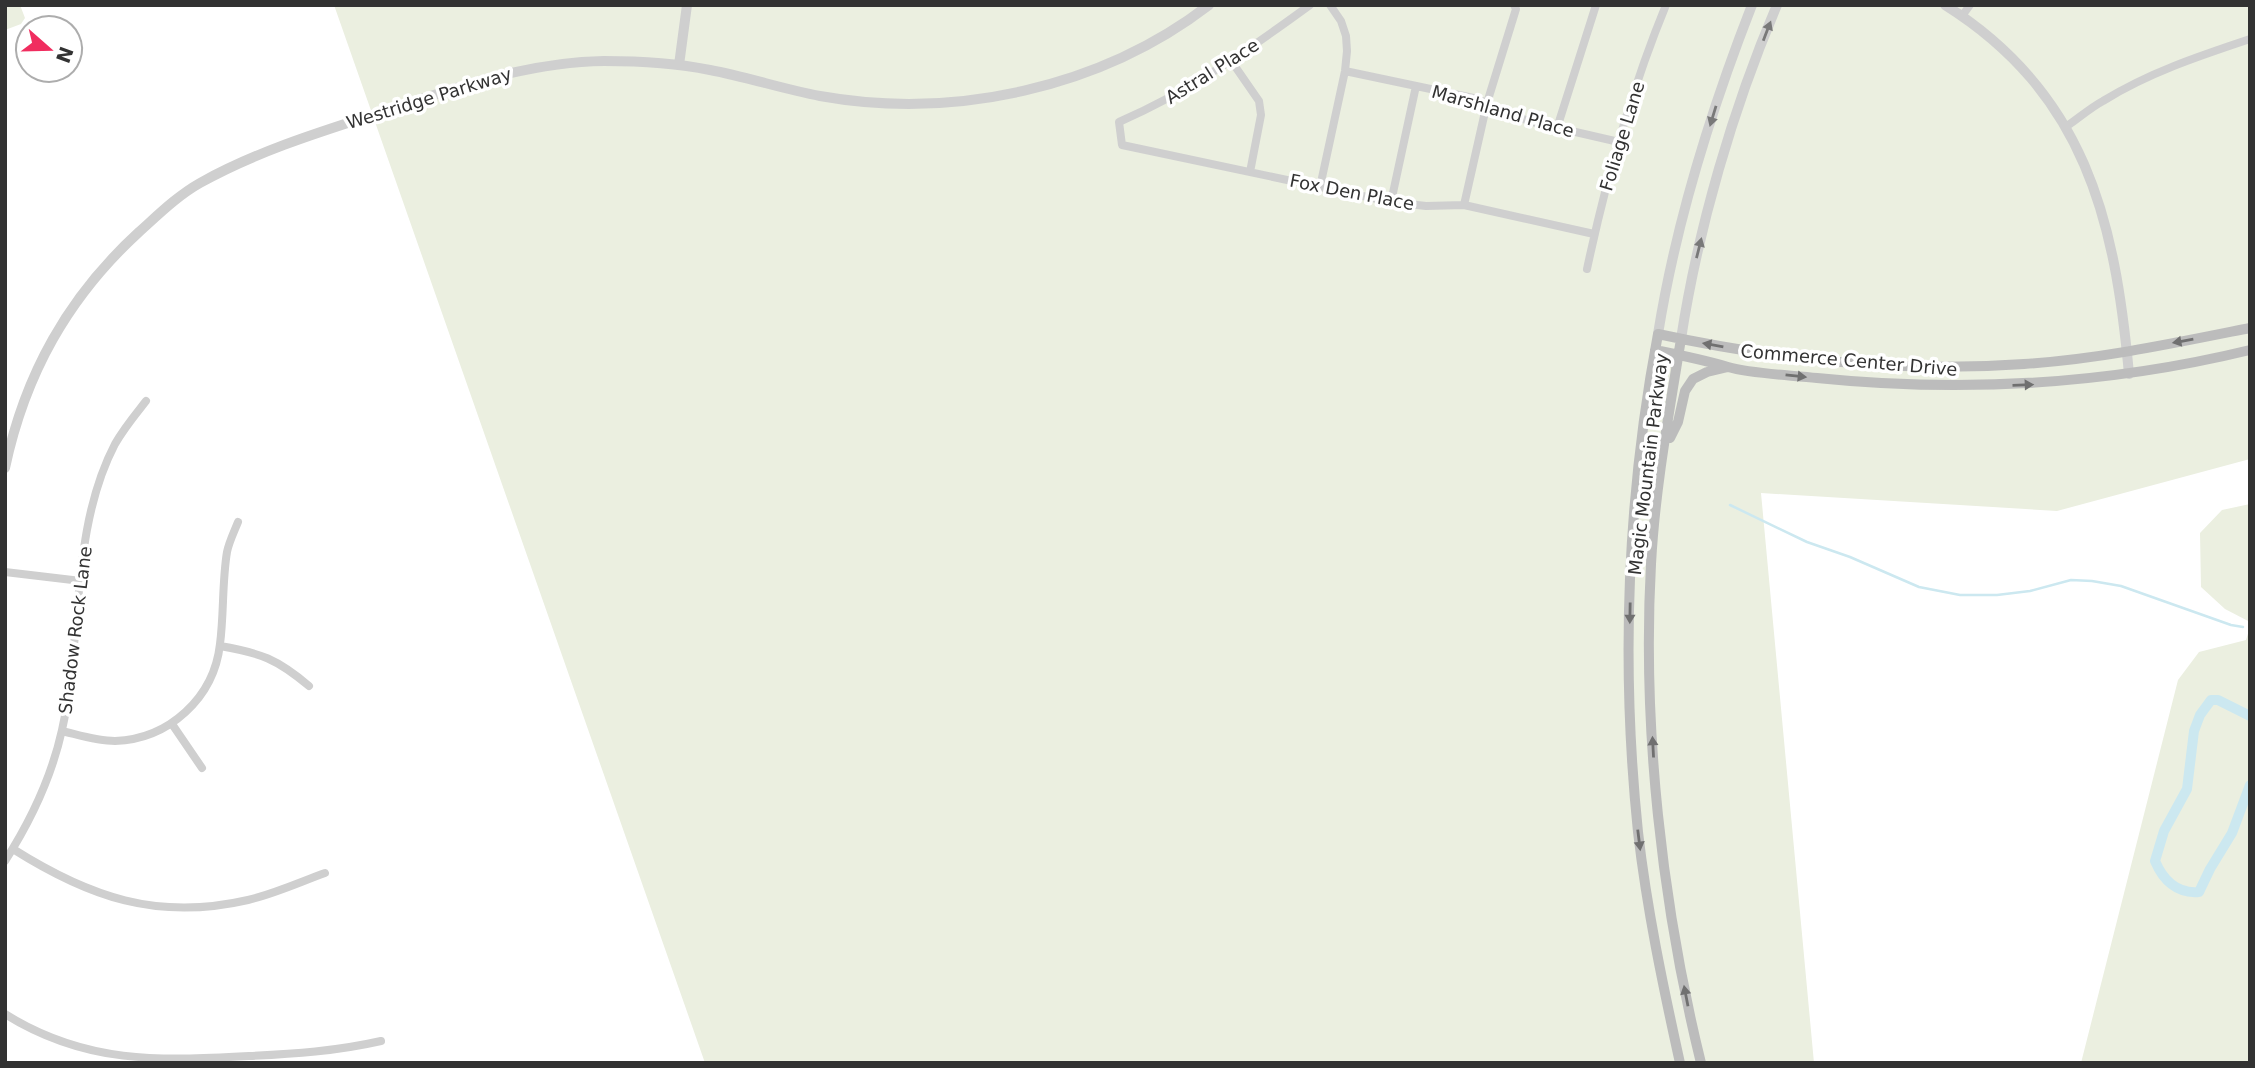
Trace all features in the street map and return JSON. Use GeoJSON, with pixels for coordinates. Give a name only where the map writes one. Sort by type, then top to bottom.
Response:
{"type":"FeatureCollection","features":[{"type":"Feature","properties":{"kind":"main road","name":"Commerce Center Drive"},"geometry":{"type":"LineString","coordinates":[[1658,334],[1762,354],[1900,367],[2024,364],[2127,351],[2250,328]]}},
{"type":"Feature","properties":{"kind":"main road","name":"Magic Mountain Parkway"},"geometry":{"type":"LineString","coordinates":[[1658,334],[1642,431],[1632,529],[1631,720],[1643,866],[1658,963],[1680,1063]]}},
{"type":"Feature","properties":{"kind":"main road","name":"Magic Mountain Parkway"},"geometry":{"type":"LineString","coordinates":[[1681,339],[1651,567],[1651,691],[1655,782],[1675,939],[1701,1063]]}},
{"type":"Feature","properties":{"kind":"main road","name":"Commerce Center Drive"},"geometry":{"type":"LineString","coordinates":[[1655,350],[1728,367],[1830,379],[1967,386],[2035,384],[2129,374],[2172,368],[2250,350]]}},
{"type":"Feature","properties":{"kind":"main road"},"geometry":{"type":"LineString","coordinates":[[1665,447],[1678,422],[1682,399],[1689,384],[1699,375],[1728,367]]}},
{"type":"Feature","properties":{"kind":"street"},"geometry":{"type":"LineString","coordinates":[[679,65],[687,5]]}},
{"type":"Feature","properties":{"kind":"street","name":"Westridge Parkway"},"geometry":{"type":"LineString","coordinates":[[5,468],[21,408],[46,350],[87,285],[115,254],[151,221],[197,185],[244,161],[291,142],[459,86],[507,73],[562,63],[602,61],[679,65],[845,100],[895,104],[972,100],[1010,94],[1097,68],[1163,36],[1209,5]]}},
{"type":"Feature","properties":{"kind":"street","name":"Astral Place"},"geometry":{"type":"LineString","coordinates":[[1120,134],[1119,122],[1178,94],[1232,62],[1310,5]]}},
{"type":"Feature","properties":{"kind":"street"},"geometry":{"type":"LineString","coordinates":[[1320,187],[1347,51],[1341,21],[1329,5]]}},
{"type":"Feature","properties":{"kind":"street"},"geometry":{"type":"LineString","coordinates":[[1558,128],[1596,5]]}},
{"type":"Feature","properties":{"kind":"street","name":"Foliage Lane"},"geometry":{"type":"LineString","coordinates":[[1587,270],[1619,142],[1640,74],[1666,5]]}},
{"type":"Feature","properties":{"kind":"street","name":"Magic Mountain Parkway"},"geometry":{"type":"LineString","coordinates":[[1658,334],[1676,249],[1707,133],[1752,5]]}},
{"type":"Feature","properties":{"kind":"street","name":"Magic Mountain Parkway"},"geometry":{"type":"LineString","coordinates":[[1681,339],[1711,200],[1741,101],[1777,5]]}},
{"type":"Feature","properties":{"kind":"street"},"geometry":{"type":"LineString","coordinates":[[1945,5],[1985,34],[2022,69],[2067,126],[2089,171],[2104,215],[2116,269],[2129,374]]}},
{"type":"Feature","properties":{"kind":"street"},"geometry":{"type":"LineString","coordinates":[[1962,16],[1970,5]]}},
{"type":"Feature","properties":{"kind":"street"},"geometry":{"type":"LineString","coordinates":[[1464,205],[1487,103],[1515,7]]}},
{"type":"Feature","properties":{"kind":"street"},"geometry":{"type":"LineString","coordinates":[[2067,126],[2102,101],[2140,81],[2186,61],[2250,39]]}},
{"type":"Feature","properties":{"kind":"street"},"geometry":{"type":"LineString","coordinates":[[1232,62],[1259,101],[1261,115],[1250,172]]}},
{"type":"Feature","properties":{"kind":"street","name":"Marshland Place"},"geometry":{"type":"LineString","coordinates":[[1345,71],[1487,103],[1514,116],[1619,142]]}},
{"type":"Feature","properties":{"kind":"street"},"geometry":{"type":"LineString","coordinates":[[1391,202],[1416,86]]}},
{"type":"Feature","properties":{"kind":"street","name":"Fox Den Place"},"geometry":{"type":"LineString","coordinates":[[1120,134],[1122,145],[1391,202],[1414,206],[1464,205],[1594,234]]}},
{"type":"Feature","properties":{"kind":"street","name":"Shadow Rock Lane"},"geometry":{"type":"LineString","coordinates":[[5,861],[41,791],[62,731],[94,497],[104,470],[128,423],[146,401]]}},
{"type":"Feature","properties":{"kind":"street"},"geometry":{"type":"LineString","coordinates":[[62,731],[114,741],[152,733],[172,724],[200,697],[212,674],[220,646],[227,551],[237,522]]}},
{"type":"Feature","properties":{"kind":"street"},"geometry":{"type":"LineString","coordinates":[[5,572],[81,581]]}},
{"type":"Feature","properties":{"kind":"street"},"geometry":{"type":"LineString","coordinates":[[220,646],[246,650],[275,660],[309,686]]}},
{"type":"Feature","properties":{"kind":"street"},"geometry":{"type":"LineString","coordinates":[[172,724],[202,768]]}},
{"type":"Feature","properties":{"kind":"street"},"geometry":{"type":"LineString","coordinates":[[13,849],[61,877],[92,891],[138,904],[172,908],[252,899],[325,873]]}},
{"type":"Feature","properties":{"kind":"street"},"geometry":{"type":"LineString","coordinates":[[5,1014],[47,1036],[132,1061],[313,1053],[382,1041]]}},
{"type":"Feature","properties":{"kind":"shaded area"},"geometry":{"type":"Polygon","coordinates":[[[5,5],[20,5],[23,14],[14,14],[14,27],[5,30],[5,5]]]}},
{"type":"Feature","properties":{"kind":"shaded area"},"geometry":{"type":"Polygon","coordinates":[[[334,5],[2250,5],[2250,459],[2057,511],[1761,493],[1814,1063],[705,1063],[334,5]]]}},
{"type":"Feature","properties":{"kind":"shaded area"},"geometry":{"type":"Polygon","coordinates":[[[2250,504],[2250,622],[2225,609],[2201,587],[2200,533],[2222,510],[2250,504]]]}},
{"type":"Feature","properties":{"kind":"shaded area"},"geometry":{"type":"Polygon","coordinates":[[[2250,627],[2250,1063],[2081,1063],[2178,680],[2199,652],[2246,640],[2250,627]]]}},
{"type":"Feature","properties":{"kind":"waterway"},"geometry":{"type":"LineString","coordinates":[[1730,505],[1807,542],[1850,557],[1919,587],[1960,595],[1997,595],[2030,591],[2071,580],[2092,581],[2121,586],[2243,627]]}},
{"type":"Feature","properties":{"kind":"waterway"},"geometry":{"type":"LineString","coordinates":[[2250,716],[2218,700],[2211,700],[2200,715],[2194,731],[2187,789],[2164,831],[2155,861],[2172,884],[2184,891],[2199,892],[2232,833],[2250,785]]}}]}
